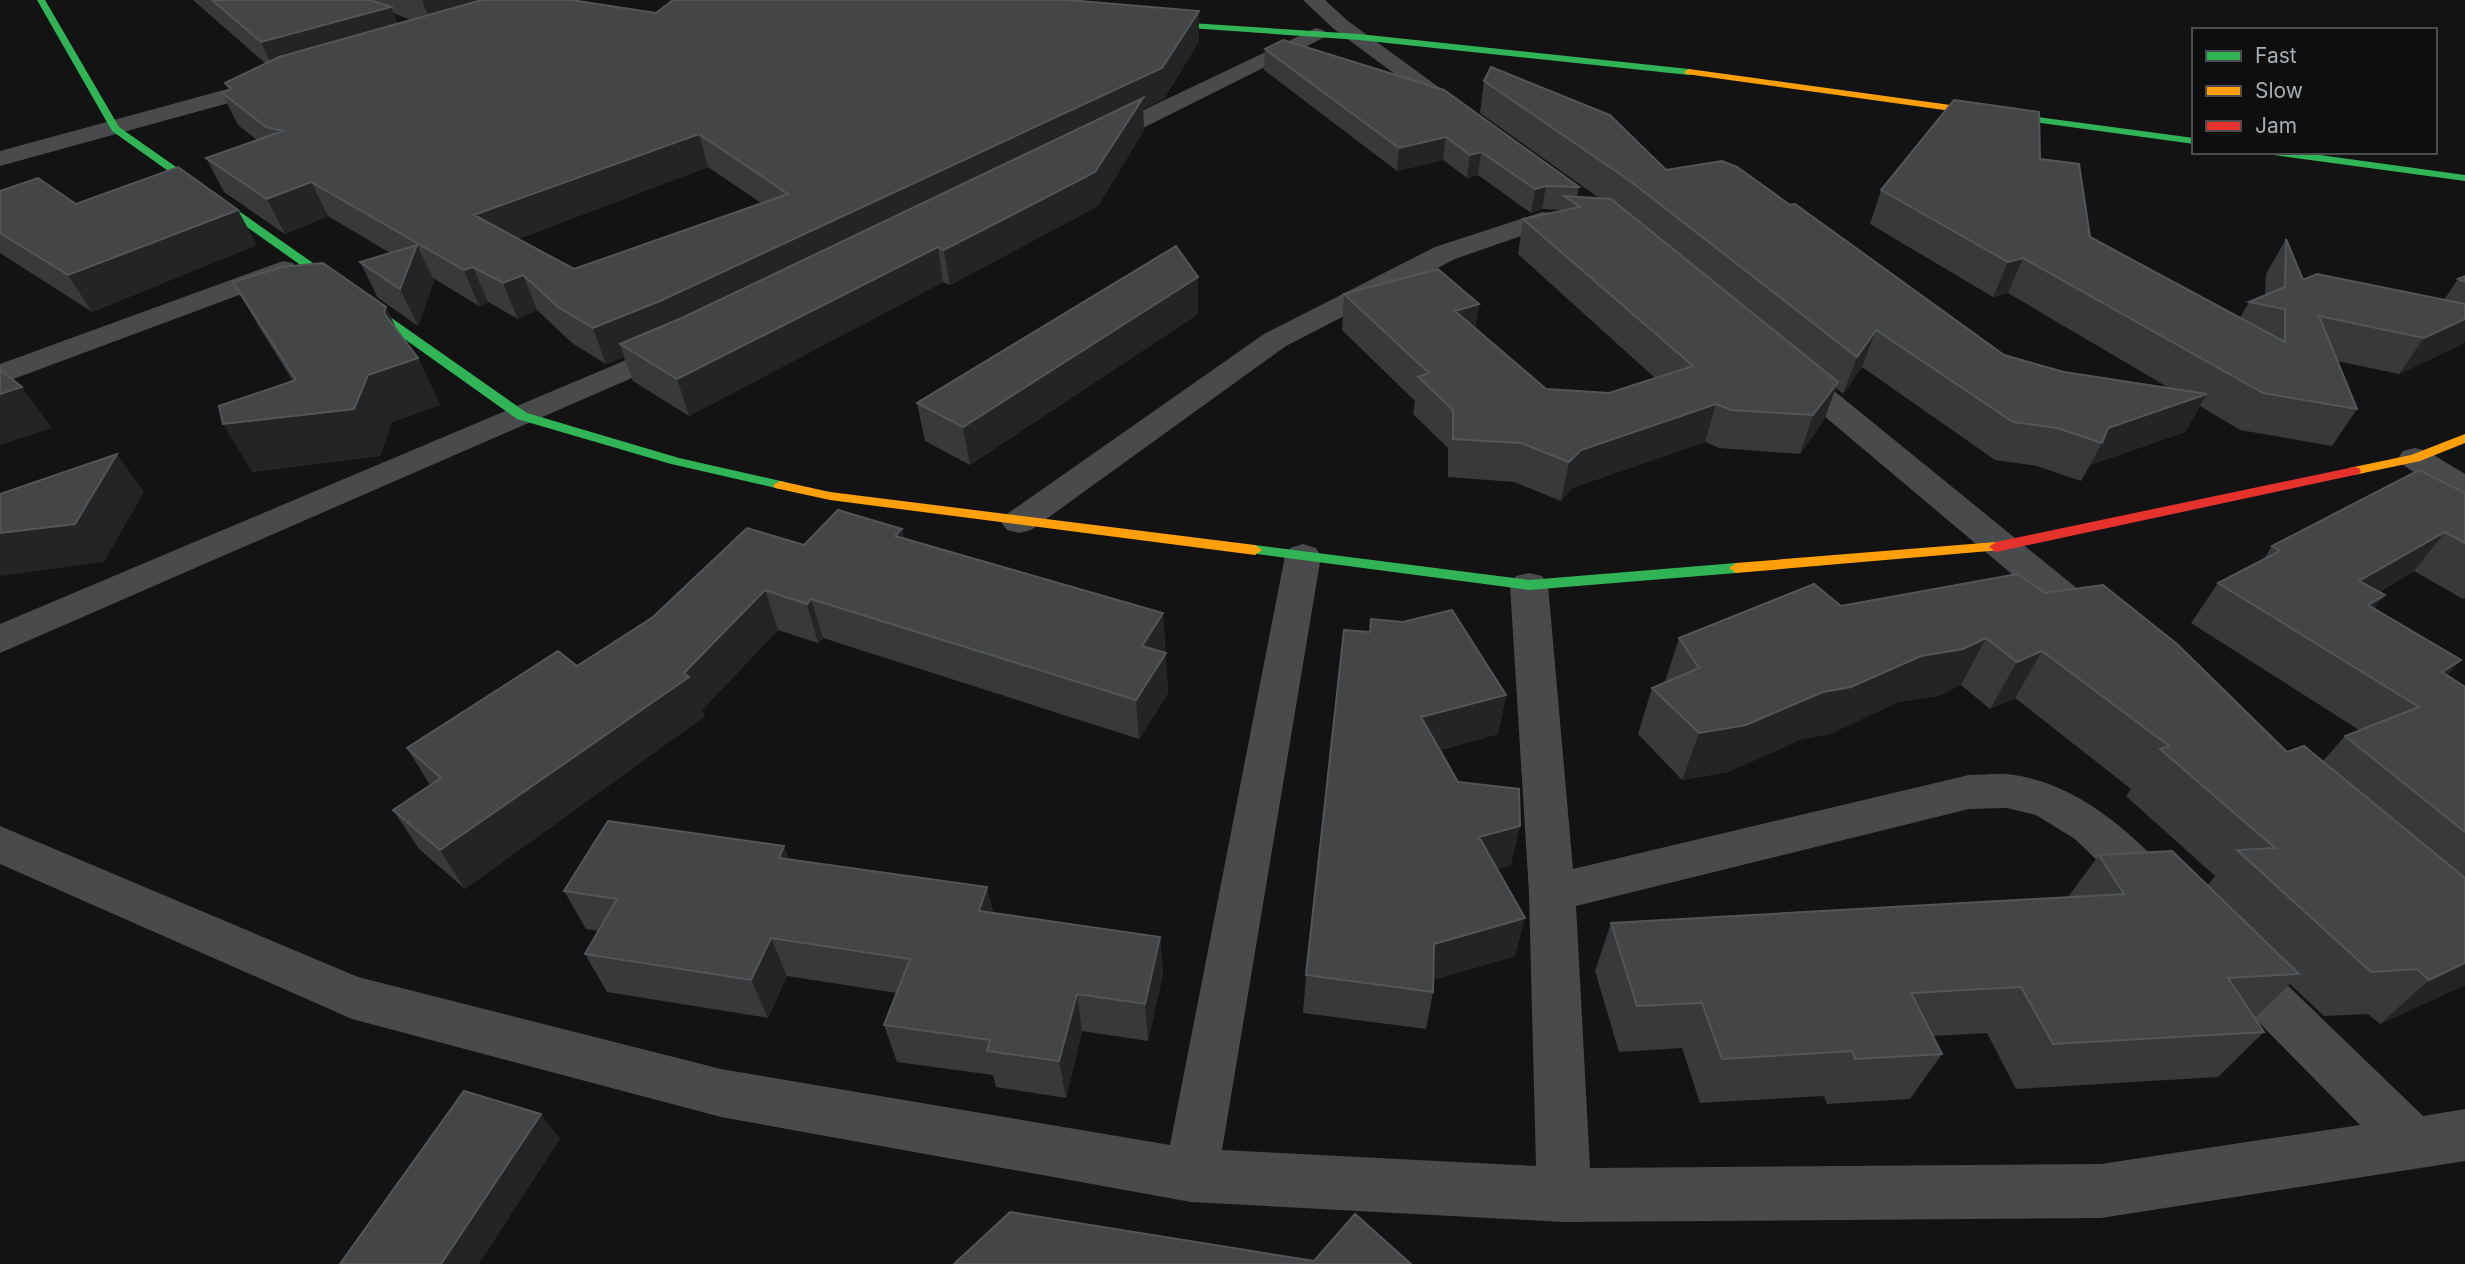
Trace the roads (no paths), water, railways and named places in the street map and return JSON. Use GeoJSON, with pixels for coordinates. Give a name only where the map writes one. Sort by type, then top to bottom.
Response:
{"type":"FeatureCollection","features":[{"type":"Feature","properties":{"kind":"street"},"geometry":{"type":"LineString","coordinates":[[41,0],[115,129],[522,416],[676,461],[830,496],[1529,585],[2002,547],[2415,458],[2465,438]]}},
{"type":"Feature","properties":{"kind":"street"},"geometry":{"type":"LineString","coordinates":[[1313,0],[1339,32],[1491,134]]}},
{"type":"Feature","properties":{"kind":"street"},"geometry":{"type":"LineString","coordinates":[[1975,95],[1680,59],[1132,15],[1339,32],[1653,67],[2192,141]]}},
{"type":"Feature","properties":{"kind":"street"},"geometry":{"type":"LineString","coordinates":[[1068,156],[1339,32]]}},
{"type":"Feature","properties":{"kind":"street"},"geometry":{"type":"LineString","coordinates":[[0,159],[300,76]]}},
{"type":"Feature","properties":{"kind":"street"},"geometry":{"type":"LineString","coordinates":[[2289,154],[2465,178]]}},
{"type":"Feature","properties":{"kind":"street"},"geometry":{"type":"LineString","coordinates":[[1019,522],[1275,340],[1445,253],[1542,220],[1601,218],[1568,190]]}},
{"type":"Feature","properties":{"kind":"street"},"geometry":{"type":"LineString","coordinates":[[0,375],[303,261]]}},
{"type":"Feature","properties":{"kind":"street"},"geometry":{"type":"LineString","coordinates":[[0,639],[696,339]]}},
{"type":"Feature","properties":{"kind":"street"},"geometry":{"type":"LineString","coordinates":[[1770,354],[2118,642]]}},
{"type":"Feature","properties":{"kind":"street"},"geometry":{"type":"LineString","coordinates":[[2415,458],[2465,489]]}},
{"type":"Feature","properties":{"kind":"street"},"geometry":{"type":"LineString","coordinates":[[1191,1175],[1303,556]]}},
{"type":"Feature","properties":{"kind":"street"},"geometry":{"type":"LineString","coordinates":[[1529,585],[1552,893],[1564,1195]]}},
{"type":"Feature","properties":{"kind":"street"},"geometry":{"type":"LineString","coordinates":[[1552,893],[1969,792],[2006,790],[2040,797],[2103,835],[2413,1142]]}},
{"type":"Feature","properties":{"kind":"street"},"geometry":{"type":"LineString","coordinates":[[0,844],[352,997],[721,1093],[1191,1175],[1564,1195],[2101,1191],[2465,1135]]}}]}
